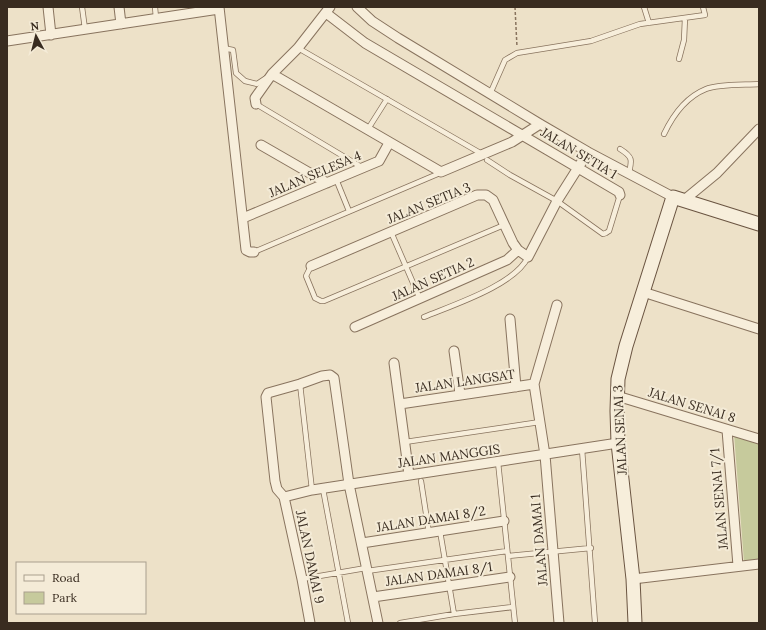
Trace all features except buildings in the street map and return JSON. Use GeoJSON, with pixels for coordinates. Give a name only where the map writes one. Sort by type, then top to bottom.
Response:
{"type":"FeatureCollection","features":[{"type":"Feature","properties":{"kind":"street"},"geometry":{"type":"LineString","coordinates":[[48,7],[51,35]]}},
{"type":"Feature","properties":{"kind":"street"},"geometry":{"type":"LineString","coordinates":[[119,7],[121,24]]}},
{"type":"Feature","properties":{"kind":"street"},"geometry":{"type":"LineString","coordinates":[[357,7],[372,20],[398,38],[540,124],[654,188],[678,199],[759,224]]}},
{"type":"Feature","properties":{"kind":"street"},"geometry":{"type":"LineString","coordinates":[[7,41],[85,30],[202,9],[219,8],[246,250],[254,252]]}},
{"type":"Feature","properties":{"kind":"street"},"geometry":{"type":"LineString","coordinates":[[256,104],[255,98],[272,74],[298,48],[328,10]]}},
{"type":"Feature","properties":{"kind":"street","name":"JALAN SETIA 1"},"geometry":{"type":"LineString","coordinates":[[328,10],[366,43],[619,192],[620,195]]}},
{"type":"Feature","properties":{"kind":"street"},"geometry":{"type":"LineString","coordinates":[[272,74],[441,172],[485,157],[540,124]]}},
{"type":"Feature","properties":{"kind":"street"},"geometry":{"type":"LineString","coordinates":[[678,199],[717,173],[759,129]]}},
{"type":"Feature","properties":{"kind":"street","name":"JALAN SELESA 4"},"geometry":{"type":"LineString","coordinates":[[243,218],[379,161],[389,143]]}},
{"type":"Feature","properties":{"kind":"street"},"geometry":{"type":"LineString","coordinates":[[261,145],[327,183]]}},
{"type":"Feature","properties":{"kind":"street"},"geometry":{"type":"LineString","coordinates":[[528,257],[557,201],[579,169],[588,152]]}},
{"type":"Feature","properties":{"kind":"street","name":"JALAN SETIA 3"},"geometry":{"type":"LineString","coordinates":[[311,266],[477,195],[486,195],[493,200],[504,225],[518,250],[528,257]]}},
{"type":"Feature","properties":{"kind":"street","name":"JALAN SENAI 3"},"geometry":{"type":"LineString","coordinates":[[635,623],[633,579],[618,443],[618,379],[626,346],[643,292],[678,199]]}},
{"type":"Feature","properties":{"kind":"street","name":"JALAN SETIA 2"},"geometry":{"type":"LineString","coordinates":[[355,327],[508,260],[518,250]]}},
{"type":"Feature","properties":{"kind":"street"},"geometry":{"type":"LineString","coordinates":[[643,292],[759,329]]}},
{"type":"Feature","properties":{"kind":"street"},"geometry":{"type":"LineString","coordinates":[[534,384],[557,305]]}},
{"type":"Feature","properties":{"kind":"street"},"geometry":{"type":"LineString","coordinates":[[510,319],[516,387]]}},
{"type":"Feature","properties":{"kind":"street"},"geometry":{"type":"LineString","coordinates":[[454,351],[460,394]]}},
{"type":"Feature","properties":{"kind":"street"},"geometry":{"type":"LineString","coordinates":[[394,363],[410,475]]}},
{"type":"Feature","properties":{"kind":"street"},"geometry":{"type":"LineString","coordinates":[[300,384],[322,376],[330,375],[334,378],[349,484],[378,623]]}},
{"type":"Feature","properties":{"kind":"street","name":"JALAN DAMAI 9"},"geometry":{"type":"LineString","coordinates":[[300,384],[268,393],[266,397],[275,481],[277,489],[284,497],[310,623]]}},
{"type":"Feature","properties":{"kind":"street","name":"JALAN LANGSAT"},"geometry":{"type":"LineString","coordinates":[[400,404],[534,384]]}},
{"type":"Feature","properties":{"kind":"street","name":"JALAN DAMAI 1"},"geometry":{"type":"LineString","coordinates":[[534,384],[545,455],[559,623]]}},
{"type":"Feature","properties":{"kind":"street","name":"JALAN SENAI 8"},"geometry":{"type":"LineString","coordinates":[[617,396],[759,439]]}},
{"type":"Feature","properties":{"kind":"street","name":"JALAN SENAI 7/1"},"geometry":{"type":"LineString","coordinates":[[727,430],[738,566]]}},
{"type":"Feature","properties":{"kind":"street","name":"JALAN MANGGIS"},"geometry":{"type":"LineString","coordinates":[[284,497],[323,488],[618,443]]}},
{"type":"Feature","properties":{"kind":"street","name":"JALAN DAMAI 8/2"},"geometry":{"type":"LineString","coordinates":[[362,543],[504,521]]}},
{"type":"Feature","properties":{"kind":"street"},"geometry":{"type":"LineString","coordinates":[[633,579],[759,564]]}},
{"type":"Feature","properties":{"kind":"street","name":"JALAN DAMAI 8/1"},"geometry":{"type":"LineString","coordinates":[[372,597],[510,577]]}},
{"type":"Feature","properties":{"kind":"lane"},"geometry":{"type":"LineString","coordinates":[[82,7],[85,30]]}},
{"type":"Feature","properties":{"kind":"lane"},"geometry":{"type":"LineString","coordinates":[[155,7],[156,18]]}},
{"type":"Feature","properties":{"kind":"lane"},"geometry":{"type":"LineString","coordinates":[[644,7],[649,23]]}},
{"type":"Feature","properties":{"kind":"lane"},"geometry":{"type":"LineString","coordinates":[[490,94],[505,60],[517,53],[591,42],[640,24],[705,16],[703,7]]}},
{"type":"Feature","properties":{"kind":"lane"},"geometry":{"type":"LineString","coordinates":[[679,59],[684,40],[685,18]]}},
{"type":"Feature","properties":{"kind":"lane"},"geometry":{"type":"LineString","coordinates":[[223,48],[233,50],[236,73],[246,81],[256,84],[272,74]]}},
{"type":"Feature","properties":{"kind":"lane"},"geometry":{"type":"LineString","coordinates":[[298,48],[485,157],[510,175],[557,201],[603,234],[606,234],[608,231],[620,195]]}},
{"type":"Feature","properties":{"kind":"lane"},"geometry":{"type":"LineString","coordinates":[[664,134],[671,121],[681,108],[692,98],[706,89],[714,87],[759,84]]}},
{"type":"Feature","properties":{"kind":"lane"},"geometry":{"type":"LineString","coordinates":[[368,130],[387,99]]}},
{"type":"Feature","properties":{"kind":"lane"},"geometry":{"type":"LineString","coordinates":[[256,104],[363,168]]}},
{"type":"Feature","properties":{"kind":"lane"},"geometry":{"type":"LineString","coordinates":[[620,149],[628,153],[631,159],[632,162],[629,173]]}},
{"type":"Feature","properties":{"kind":"lane"},"geometry":{"type":"LineString","coordinates":[[254,252],[441,172]]}},
{"type":"Feature","properties":{"kind":"lane"},"geometry":{"type":"LineString","coordinates":[[336,179],[349,211]]}},
{"type":"Feature","properties":{"kind":"lane"},"geometry":{"type":"LineString","coordinates":[[311,266],[306,276],[315,298],[321,301],[504,225]]}},
{"type":"Feature","properties":{"kind":"lane"},"geometry":{"type":"LineString","coordinates":[[391,232],[420,299]]}},
{"type":"Feature","properties":{"kind":"lane"},"geometry":{"type":"LineString","coordinates":[[424,317],[496,286],[524,265],[528,257]]}},
{"type":"Feature","properties":{"kind":"lane"},"geometry":{"type":"LineString","coordinates":[[300,384],[312,490]]}},
{"type":"Feature","properties":{"kind":"lane"},"geometry":{"type":"LineString","coordinates":[[405,442],[540,422]]}},
{"type":"Feature","properties":{"kind":"lane"},"geometry":{"type":"LineString","coordinates":[[582,449],[591,548],[595,623]]}},
{"type":"Feature","properties":{"kind":"lane"},"geometry":{"type":"LineString","coordinates":[[498,462],[515,623]]}},
{"type":"Feature","properties":{"kind":"lane"},"geometry":{"type":"LineString","coordinates":[[421,481],[429,533]]}},
{"type":"Feature","properties":{"kind":"lane"},"geometry":{"type":"LineString","coordinates":[[323,488],[348,623]]}},
{"type":"Feature","properties":{"kind":"lane"},"geometry":{"type":"LineString","coordinates":[[440,531],[454,614]]}},
{"type":"Feature","properties":{"kind":"lane"},"geometry":{"type":"LineString","coordinates":[[302,579],[366,569],[507,553],[591,548]]}},
{"type":"Feature","properties":{"kind":"lane"},"geometry":{"type":"LineString","coordinates":[[400,623],[454,614],[513,607]]}},
{"type":"Feature","properties":{"kind":"path"},"geometry":{"type":"LineString","coordinates":[[515,7],[517,53]]}},
{"type":"Feature","properties":{"kind":"green space"},"geometry":{"type":"Polygon","coordinates":[[[734,434],[759,441],[759,560],[744,562],[734,434]]]}}]}
